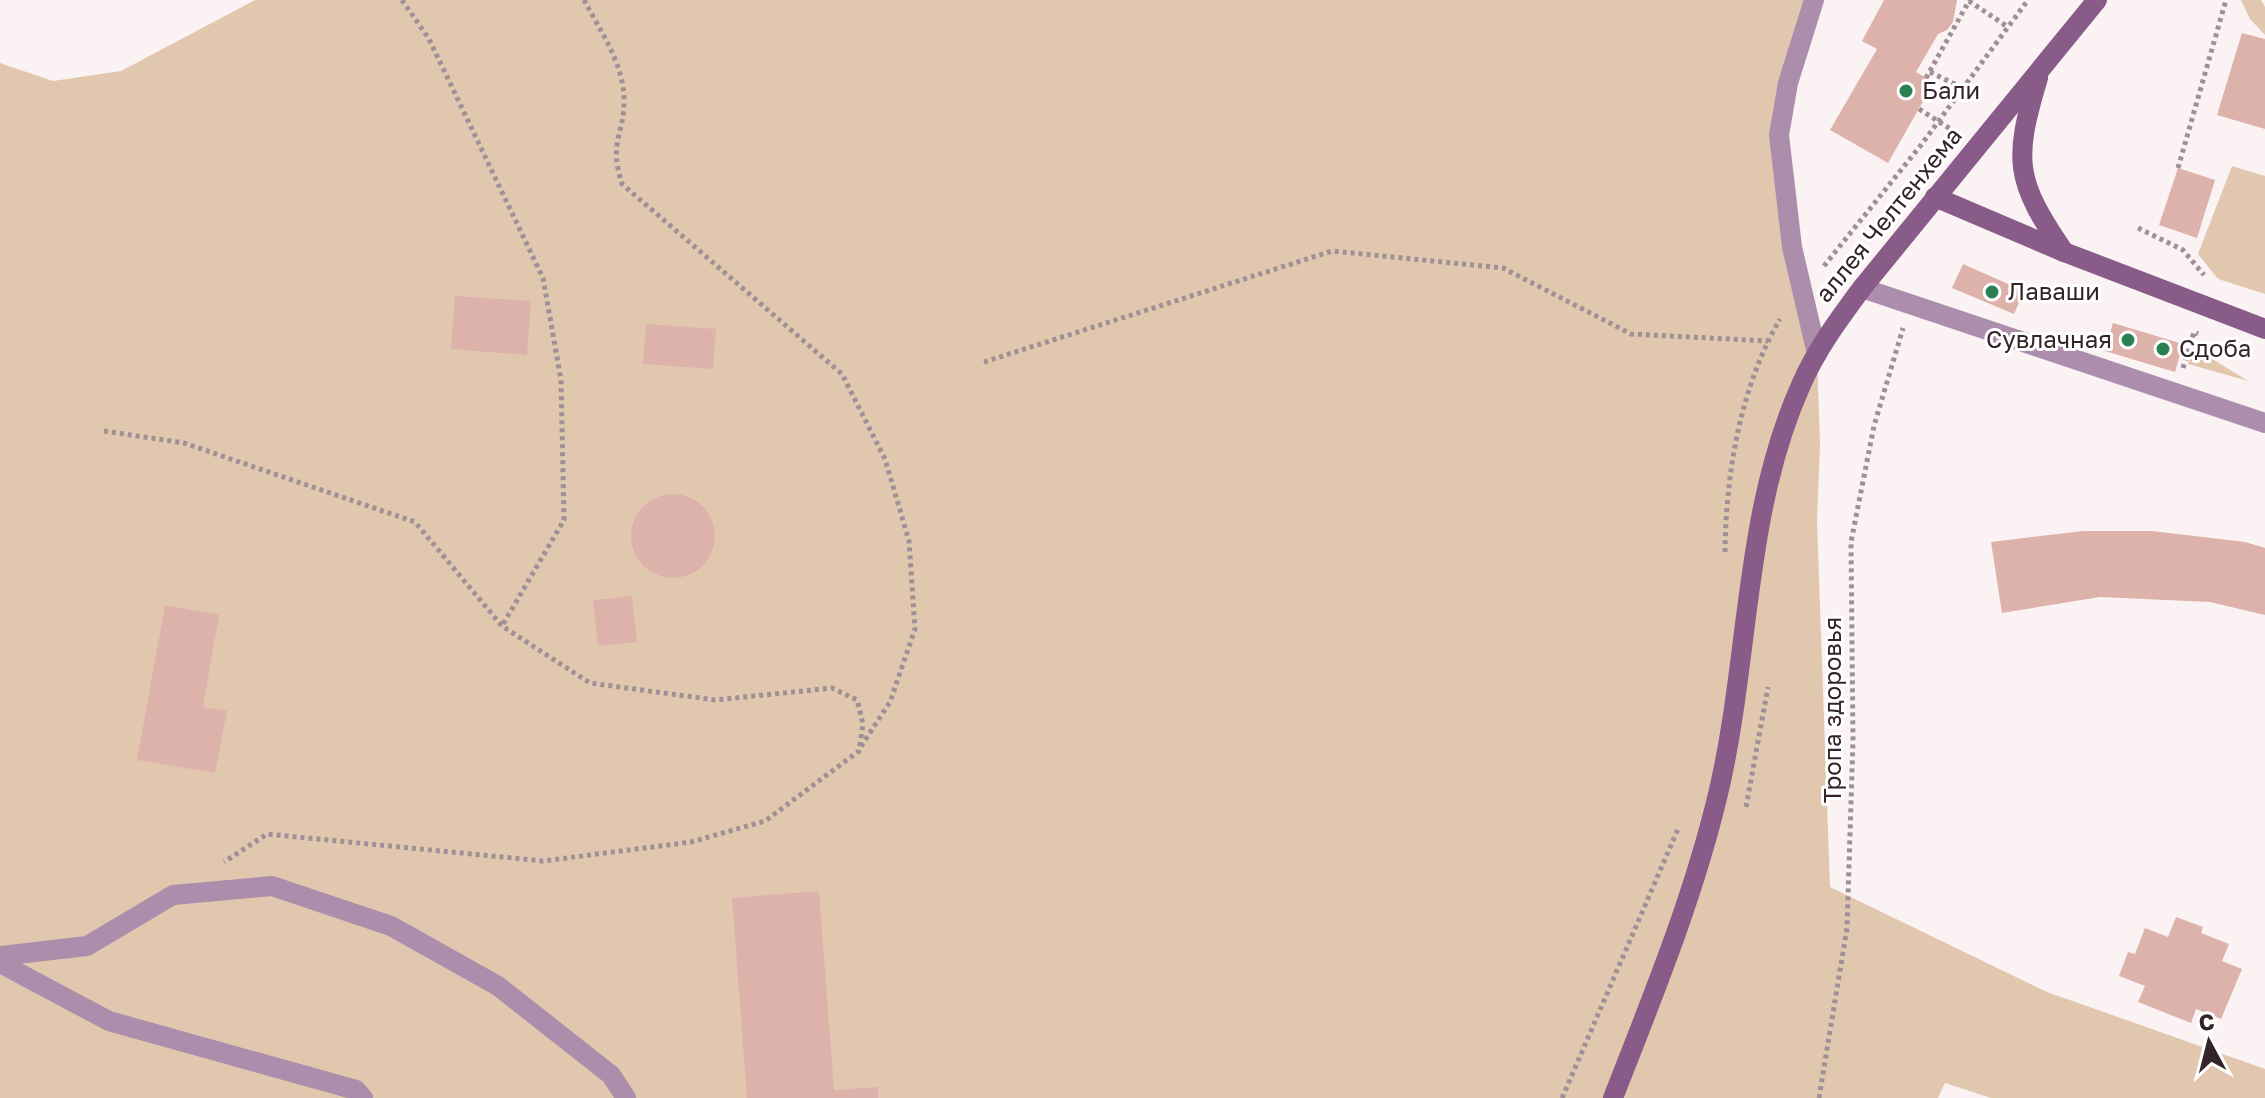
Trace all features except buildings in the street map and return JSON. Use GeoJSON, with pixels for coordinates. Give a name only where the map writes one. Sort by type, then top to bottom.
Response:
{"type":"FeatureCollection","features":[{"type":"Feature","properties":{"kind":"main road","name":"аллея Челтенхема"},"geometry":{"type":"LineString","coordinates":[[1613,1098],[1694,879],[1718,793],[1743,656],[1753,563],[1772,471],[1799,389],[1817,354],[1862,288],[2097,0]]}},
{"type":"Feature","properties":{"kind":"main road"},"geometry":{"type":"LineString","coordinates":[[2041,68],[2023,127],[2020,161],[2028,195],[2064,252]]}},
{"type":"Feature","properties":{"kind":"main road"},"geometry":{"type":"LineString","coordinates":[[1935,197],[2064,252],[2265,329]]}},
{"type":"Feature","properties":{"kind":"lane"},"geometry":{"type":"LineString","coordinates":[[1814,0],[1788,83],[1779,135],[1792,247],[1817,354]]}},
{"type":"Feature","properties":{"kind":"lane"},"geometry":{"type":"LineString","coordinates":[[1862,288],[2265,423]]}},
{"type":"Feature","properties":{"kind":"lane"},"geometry":{"type":"LineString","coordinates":[[0,956],[87,946],[173,895],[272,886],[391,926],[498,986],[611,1075],[626,1098]]}},
{"type":"Feature","properties":{"kind":"lane"},"geometry":{"type":"LineString","coordinates":[[0,963],[109,1021],[356,1090],[363,1098]]}},
{"type":"Feature","properties":{"kind":"path"},"geometry":{"type":"LineString","coordinates":[[402,0],[429,39],[543,278],[561,380],[564,520],[502,626]]}},
{"type":"Feature","properties":{"kind":"path"},"geometry":{"type":"LineString","coordinates":[[213,869],[267,834],[543,861],[691,842],[765,821],[859,751],[890,702],[915,629],[909,541],[885,459],[842,374],[622,184],[614,161],[624,102],[622,75],[584,0]]}},
{"type":"Feature","properties":{"kind":"path"},"geometry":{"type":"LineString","coordinates":[[1823,268],[2028,0]]}},
{"type":"Feature","properties":{"kind":"path"},"geometry":{"type":"LineString","coordinates":[[2178,168],[2226,0]]}},
{"type":"Feature","properties":{"kind":"path"},"geometry":{"type":"LineString","coordinates":[[1963,88],[1928,75],[1969,1],[2008,27]]}},
{"type":"Feature","properties":{"kind":"path"},"geometry":{"type":"LineString","coordinates":[[1919,109],[1978,146]]}},
{"type":"Feature","properties":{"kind":"path"},"geometry":{"type":"LineString","coordinates":[[2138,228],[2183,250],[2206,278]]}},
{"type":"Feature","properties":{"kind":"path"},"geometry":{"type":"LineString","coordinates":[[984,362],[1332,251],[1503,268],[1631,334],[1768,341]]}},
{"type":"Feature","properties":{"kind":"path"},"geometry":{"type":"LineString","coordinates":[[1725,555],[1726,493],[1753,376],[1787,308]]}},
{"type":"Feature","properties":{"kind":"path","name":"Тропа здоровья"},"geometry":{"type":"LineString","coordinates":[[1819,1098],[1847,928],[1853,741],[1851,542],[1874,426],[1903,326]]}},
{"type":"Feature","properties":{"kind":"path"},"geometry":{"type":"LineString","coordinates":[[2181,377],[2194,332],[2208,337]]}},
{"type":"Feature","properties":{"kind":"path"},"geometry":{"type":"LineString","coordinates":[[104,431],[184,443],[415,522],[502,626],[590,683],[715,700],[832,688],[857,700],[863,724],[859,751]]}},
{"type":"Feature","properties":{"kind":"path"},"geometry":{"type":"LineString","coordinates":[[1562,1098],[1684,814]]}},
{"type":"Feature","properties":{"kind":"shaded area"},"geometry":{"type":"Polygon","coordinates":[[[255,0],[1814,0],[1779,135],[1817,354],[1820,445],[1817,522],[1830,887],[2047,992],[2265,1069],[2265,1098],[1991,1098],[1945,1083],[1938,1098],[0,1098],[0,63],[53,81],[121,71],[255,0]]]}},
{"type":"Feature","properties":{"kind":"shaded area"},"geometry":{"type":"Polygon","coordinates":[[[2241,0],[2261,0],[2265,7],[2265,35],[2250,19],[2241,0]]]}},
{"type":"Feature","properties":{"kind":"shaded area"},"geometry":{"type":"Polygon","coordinates":[[[2232,166],[2265,176],[2265,294],[2218,279],[2198,254],[2232,166]]]}},
{"type":"Feature","properties":{"kind":"shaded area"},"geometry":{"type":"Polygon","coordinates":[[[2193,347],[2248,381],[2188,364],[2193,347]]]}},
{"type":"Feature","properties":{"kind":"place","name":"Бали"},"geometry":{"type":"Point","coordinates":[1906,91]}},
{"type":"Feature","properties":{"kind":"place","name":"Лаваши"},"geometry":{"type":"Point","coordinates":[1992,292]}},
{"type":"Feature","properties":{"kind":"place","name":"Сувлачная"},"geometry":{"type":"Point","coordinates":[2128,340]}},
{"type":"Feature","properties":{"kind":"place","name":"Сдоба"},"geometry":{"type":"Point","coordinates":[2163,349]}}]}
